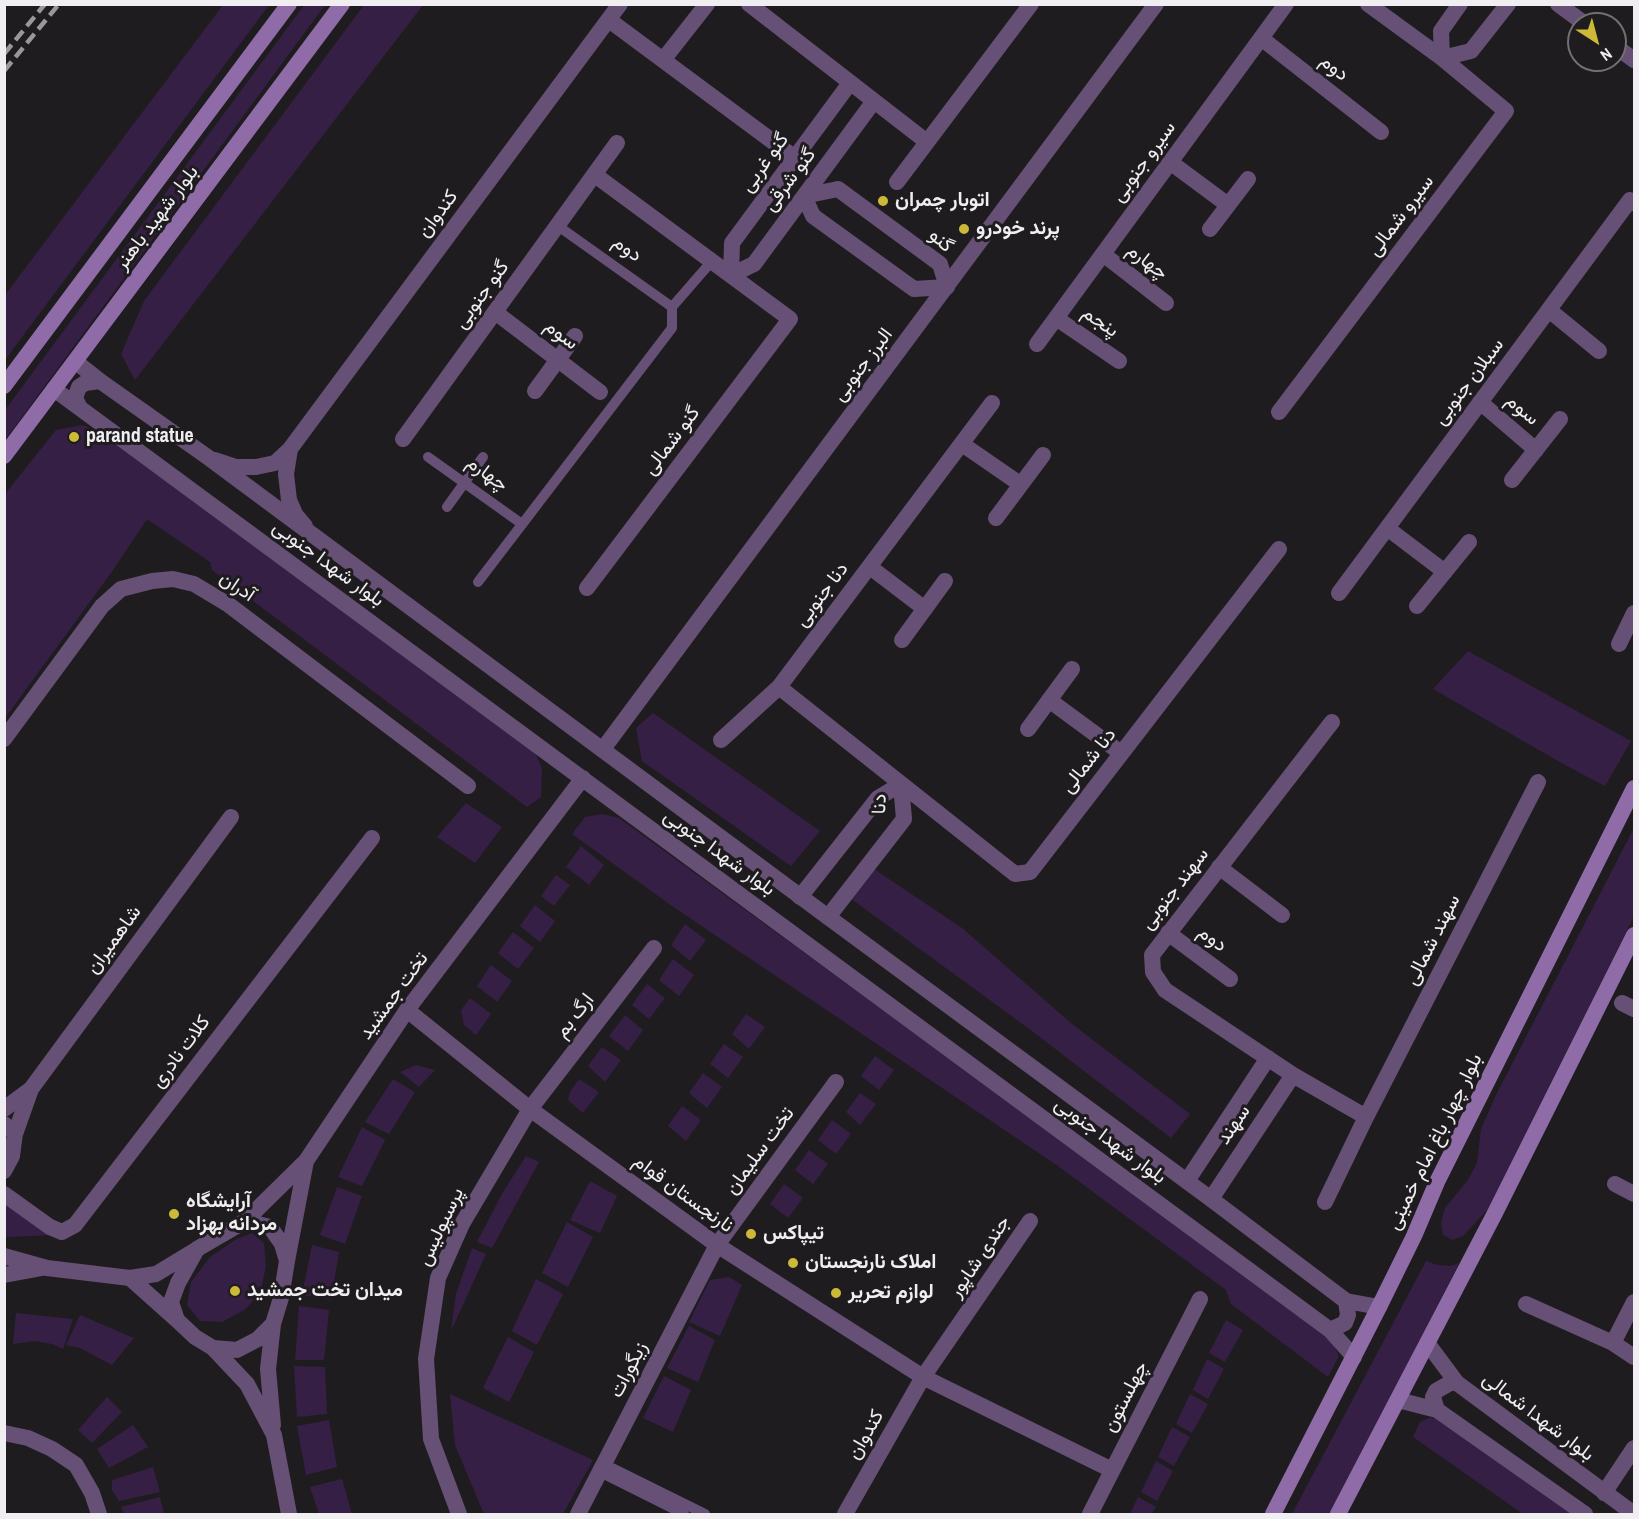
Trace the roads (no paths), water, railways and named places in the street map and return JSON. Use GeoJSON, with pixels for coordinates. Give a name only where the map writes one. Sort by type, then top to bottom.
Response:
{"type":"FeatureCollection","features":[{"type":"Feature","properties":{"kind":"main road","name":"بلوار شهید باهنر"},"geometry":{"type":"LineString","coordinates":[[4,386],[288,4]]}},
{"type":"Feature","properties":{"kind":"main road","name":"بلوار شهید باهنر"},"geometry":{"type":"LineString","coordinates":[[4,456],[342,4]]}},
{"type":"Feature","properties":{"kind":"main road","name":"بلوار چهار باغ امام خمینی"},"geometry":{"type":"LineString","coordinates":[[1272,1515],[1379,1307],[1414,1236],[1437,1182],[1635,788]]}},
{"type":"Feature","properties":{"kind":"main road"},"geometry":{"type":"LineString","coordinates":[[1338,1515],[1428,1344],[1635,935]]}},
{"type":"Feature","properties":{"kind":"street","name":"کندوان"},"geometry":{"type":"LineString","coordinates":[[291,448],[620,4]]}},
{"type":"Feature","properties":{"kind":"street"},"geometry":{"type":"LineString","coordinates":[[663,60],[707,4]]}},
{"type":"Feature","properties":{"kind":"street"},"geometry":{"type":"LineString","coordinates":[[749,4],[927,142]]}},
{"type":"Feature","properties":{"kind":"street"},"geometry":{"type":"LineString","coordinates":[[897,182],[1031,4]]}},
{"type":"Feature","properties":{"kind":"street","name":"البرز جنوبی"},"geometry":{"type":"LineString","coordinates":[[603,749],[1156,4]]}},
{"type":"Feature","properties":{"kind":"street","name":"سیرو جنوبی"},"geometry":{"type":"LineString","coordinates":[[1037,344],[1286,4]]}},
{"type":"Feature","properties":{"kind":"street"},"geometry":{"type":"LineString","coordinates":[[1368,4],[1442,58],[1471,51],[1508,4]]}},
{"type":"Feature","properties":{"kind":"street"},"geometry":{"type":"LineString","coordinates":[[1442,58],[1441,32],[1460,4]]}},
{"type":"Feature","properties":{"kind":"street"},"geometry":{"type":"LineString","coordinates":[[609,20],[795,158]]}},
{"type":"Feature","properties":{"kind":"street","name":"دوم"},"geometry":{"type":"LineString","coordinates":[[1261,38],[1381,132]]}},
{"type":"Feature","properties":{"kind":"street","name":"سیرو شمالی"},"geometry":{"type":"LineString","coordinates":[[1279,412],[1506,111],[1442,58]]}},
{"type":"Feature","properties":{"kind":"street","name":"گنو غربی"},"geometry":{"type":"LineString","coordinates":[[732,276],[732,243],[850,83]]}},
{"type":"Feature","properties":{"kind":"street","name":"گنو شرقی"},"geometry":{"type":"LineString","coordinates":[[732,276],[754,264],[874,101]]}},
{"type":"Feature","properties":{"kind":"street","name":"گنو جنوبی"},"geometry":{"type":"LineString","coordinates":[[403,439],[617,143]]}},
{"type":"Feature","properties":{"kind":"street"},"geometry":{"type":"LineString","coordinates":[[1170,162],[1228,205]]}},
{"type":"Feature","properties":{"kind":"street"},"geometry":{"type":"LineString","coordinates":[[595,175],[732,276]]}},
{"type":"Feature","properties":{"kind":"street"},"geometry":{"type":"LineString","coordinates":[[1210,229],[1248,179]]}},
{"type":"Feature","properties":{"kind":"street","name":"گنو"},"geometry":{"type":"LineString","coordinates":[[804,196],[838,189],[940,264],[947,287]]}},
{"type":"Feature","properties":{"kind":"street"},"geometry":{"type":"LineString","coordinates":[[804,196],[813,216],[914,289],[947,287]]}},
{"type":"Feature","properties":{"kind":"street","name":"سبلان جنوبی"},"geometry":{"type":"LineString","coordinates":[[1339,593],[1630,200],[1635,203]]}},
{"type":"Feature","properties":{"kind":"street","name":"چهارم"},"geometry":{"type":"LineString","coordinates":[[1103,254],[1166,303]]}},
{"type":"Feature","properties":{"kind":"street","name":"گنو شمالی"},"geometry":{"type":"LineString","coordinates":[[587,588],[790,319],[732,276]]}},
{"type":"Feature","properties":{"kind":"street"},"geometry":{"type":"LineString","coordinates":[[1549,310],[1599,351]]}},
{"type":"Feature","properties":{"kind":"street","name":"سوم"},"geometry":{"type":"LineString","coordinates":[[495,312],[600,392]]}},
{"type":"Feature","properties":{"kind":"street","name":"پنجم"},"geometry":{"type":"LineString","coordinates":[[1056,318],[1119,361]]}},
{"type":"Feature","properties":{"kind":"street"},"geometry":{"type":"LineString","coordinates":[[535,391],[575,336]]}},
{"type":"Feature","properties":{"kind":"street","name":"بلوار شهدا جنوبی"},"geometry":{"type":"LineString","coordinates":[[76,362],[1211,1198],[1346,1301],[1379,1307]]}},
{"type":"Feature","properties":{"kind":"street"},"geometry":{"type":"LineString","coordinates":[[80,408],[75,398],[79,387],[85,383],[100,381]]}},
{"type":"Feature","properties":{"kind":"street","name":"بلوار شهدا جنوبی"},"geometry":{"type":"LineString","coordinates":[[54,389],[1330,1330],[1354,1357]]}},
{"type":"Feature","properties":{"kind":"street","name":"سوم"},"geometry":{"type":"LineString","coordinates":[[1480,402],[1536,450]]}},
{"type":"Feature","properties":{"kind":"street","name":"دنا جنوبی"},"geometry":{"type":"LineString","coordinates":[[721,740],[780,687],[992,403]]}},
{"type":"Feature","properties":{"kind":"street"},"geometry":{"type":"LineString","coordinates":[[1512,480],[1560,419]]}},
{"type":"Feature","properties":{"kind":"street"},"geometry":{"type":"LineString","coordinates":[[962,444],[1020,484]]}},
{"type":"Feature","properties":{"kind":"street"},"geometry":{"type":"LineString","coordinates":[[209,458],[236,467],[256,467],[275,463],[291,448]]}},
{"type":"Feature","properties":{"kind":"street"},"geometry":{"type":"LineString","coordinates":[[291,448],[286,474],[289,500],[295,514],[315,538]]}},
{"type":"Feature","properties":{"kind":"street"},"geometry":{"type":"LineString","coordinates":[[996,518],[1042,455]]}},
{"type":"Feature","properties":{"kind":"street"},"geometry":{"type":"LineString","coordinates":[[1387,528],[1445,572]]}},
{"type":"Feature","properties":{"kind":"street"},"geometry":{"type":"LineString","coordinates":[[1417,606],[1469,542]]}},
{"type":"Feature","properties":{"kind":"street","name":"دنا شمالی"},"geometry":{"type":"LineString","coordinates":[[901,784],[1015,874],[1030,872],[1279,549]]}},
{"type":"Feature","properties":{"kind":"street"},"geometry":{"type":"LineString","coordinates":[[870,567],[925,609]]}},
{"type":"Feature","properties":{"kind":"street","name":"آدران"},"geometry":{"type":"LineString","coordinates":[[4,739],[102,606],[122,589],[152,581],[173,579],[194,584],[229,605],[468,786]]}},
{"type":"Feature","properties":{"kind":"street"},"geometry":{"type":"LineString","coordinates":[[902,640],[945,581]]}},
{"type":"Feature","properties":{"kind":"street"},"geometry":{"type":"LineString","coordinates":[[1619,644],[1635,613]]}},
{"type":"Feature","properties":{"kind":"street"},"geometry":{"type":"LineString","coordinates":[[1028,729],[1072,669]]}},
{"type":"Feature","properties":{"kind":"street"},"geometry":{"type":"LineString","coordinates":[[780,687],[901,784]]}},
{"type":"Feature","properties":{"kind":"street"},"geometry":{"type":"LineString","coordinates":[[1049,700],[1121,753]]}},
{"type":"Feature","properties":{"kind":"street","name":"سهند جنوبی"},"geometry":{"type":"LineString","coordinates":[[1268,1058],[1165,990],[1153,972],[1152,955],[1332,722]]}},
{"type":"Feature","properties":{"kind":"street","name":"تخت جمشید"},"geometry":{"type":"LineString","coordinates":[[287,1261],[306,1161],[406,1010],[583,778]]}},
{"type":"Feature","properties":{"kind":"street","name":"سهند شمالی"},"geometry":{"type":"LineString","coordinates":[[1325,1202],[1366,1117],[1538,782]]}},
{"type":"Feature","properties":{"kind":"street","name":"دنا"},"geometry":{"type":"LineString","coordinates":[[800,897],[878,798],[901,784],[904,819],[828,917]]}},
{"type":"Feature","properties":{"kind":"street","name":"شاهمیران"},"geometry":{"type":"LineString","coordinates":[[32,1089],[231,817]]}},
{"type":"Feature","properties":{"kind":"street","name":"کلات نادری"},"geometry":{"type":"LineString","coordinates":[[4,1194],[50,1227],[62,1232],[75,1225],[372,838]]}},
{"type":"Feature","properties":{"kind":"street"},"geometry":{"type":"LineString","coordinates":[[1219,867],[1282,915]]}},
{"type":"Feature","properties":{"kind":"street","name":"دوم"},"geometry":{"type":"LineString","coordinates":[[1168,933],[1230,979]]}},
{"type":"Feature","properties":{"kind":"street","name":"ارگ بم"},"geometry":{"type":"LineString","coordinates":[[530,1109],[654,948]]}},
{"type":"Feature","properties":{"kind":"street","name":"نارنجستان قوام"},"geometry":{"type":"LineString","coordinates":[[406,1010],[530,1109],[717,1245],[923,1377],[1112,1470]]}},
{"type":"Feature","properties":{"kind":"street"},"geometry":{"type":"LineString","coordinates":[[1268,1058],[1366,1117]]}},
{"type":"Feature","properties":{"kind":"street","name":"سهند"},"geometry":{"type":"LineString","coordinates":[[1187,1181],[1268,1058]]}},
{"type":"Feature","properties":{"kind":"street","name":"سهند"},"geometry":{"type":"LineString","coordinates":[[1211,1198],[1293,1075]]}},
{"type":"Feature","properties":{"kind":"street","name":"تخت سلیمان"},"geometry":{"type":"LineString","coordinates":[[717,1245],[836,1082]]}},
{"type":"Feature","properties":{"kind":"street"},"geometry":{"type":"LineString","coordinates":[[4,1109],[32,1089]]}},
{"type":"Feature","properties":{"kind":"street"},"geometry":{"type":"LineString","coordinates":[[4,1171],[12,1156],[10,1129],[32,1089]]}},
{"type":"Feature","properties":{"kind":"street","name":"پرسپولیس"},"geometry":{"type":"LineString","coordinates":[[459,1515],[431,1439],[426,1359],[438,1278],[462,1224],[530,1109]]}},
{"type":"Feature","properties":{"kind":"street"},"geometry":{"type":"LineString","coordinates":[[4,1256],[47,1268],[130,1278],[156,1274],[245,1221],[306,1161]]}},
{"type":"Feature","properties":{"kind":"street"},"geometry":{"type":"LineString","coordinates":[[1615,1184],[1635,1194]]}},
{"type":"Feature","properties":{"kind":"street"},"geometry":{"type":"LineString","coordinates":[[245,1221],[270,1227],[282,1244],[287,1261],[281,1298],[273,1324],[268,1369],[274,1435],[289,1515]]}},
{"type":"Feature","properties":{"kind":"street","name":"جندی شاپور"},"geometry":{"type":"LineString","coordinates":[[923,1377],[1030,1221]]}},
{"type":"Feature","properties":{"kind":"street","name":"زیگورات"},"geometry":{"type":"LineString","coordinates":[[578,1515],[717,1245]]}},
{"type":"Feature","properties":{"kind":"street"},"geometry":{"type":"LineString","coordinates":[[177,1320],[171,1302],[178,1283],[197,1249]]}},
{"type":"Feature","properties":{"kind":"street"},"geometry":{"type":"LineString","coordinates":[[4,1275],[47,1268]]}},
{"type":"Feature","properties":{"kind":"street"},"geometry":{"type":"LineString","coordinates":[[130,1278],[195,1337],[213,1348],[247,1384],[274,1435]]}},
{"type":"Feature","properties":{"kind":"street","name":"چهلستون"},"geometry":{"type":"LineString","coordinates":[[1090,1515],[1200,1299]]}},
{"type":"Feature","properties":{"kind":"street"},"geometry":{"type":"LineString","coordinates":[[1330,1330],[1345,1323],[1348,1314],[1346,1301]]}},
{"type":"Feature","properties":{"kind":"street"},"geometry":{"type":"LineString","coordinates":[[1613,1343],[1635,1302]]}},
{"type":"Feature","properties":{"kind":"street"},"geometry":{"type":"LineString","coordinates":[[1526,1304],[1613,1343],[1635,1357]]}},
{"type":"Feature","properties":{"kind":"street"},"geometry":{"type":"LineString","coordinates":[[213,1348],[237,1350],[258,1339],[273,1324]]}},
{"type":"Feature","properties":{"kind":"street","name":"بلوار شهدا شمالی"},"geometry":{"type":"LineString","coordinates":[[1428,1344],[1457,1383],[1604,1492],[1633,1509]]}},
{"type":"Feature","properties":{"kind":"street","name":"کندوان"},"geometry":{"type":"LineString","coordinates":[[845,1515],[923,1377]]}},
{"type":"Feature","properties":{"kind":"street"},"geometry":{"type":"LineString","coordinates":[[1437,1410],[1433,1397],[1436,1391],[1450,1383],[1457,1383]]}},
{"type":"Feature","properties":{"kind":"street"},"geometry":{"type":"LineString","coordinates":[[1398,1400],[1437,1410],[1585,1515]]}},
{"type":"Feature","properties":{"kind":"street"},"geometry":{"type":"LineString","coordinates":[[4,1433],[28,1438],[52,1449],[76,1465],[92,1494],[99,1515]]}},
{"type":"Feature","properties":{"kind":"street"},"geometry":{"type":"LineString","coordinates":[[1604,1492],[1635,1448]]}},
{"type":"Feature","properties":{"kind":"lane","name":"دوم"},"geometry":{"type":"LineString","coordinates":[[558,225],[672,307]]}},
{"type":"Feature","properties":{"kind":"lane"},"geometry":{"type":"LineString","coordinates":[[478,582],[672,328],[672,307],[712,261]]}},
{"type":"Feature","properties":{"kind":"lane","name":"چهارم"},"geometry":{"type":"LineString","coordinates":[[428,457],[522,524]]}},
{"type":"Feature","properties":{"kind":"lane"},"geometry":{"type":"LineString","coordinates":[[447,507],[483,457]]}},
{"type":"Feature","properties":{"kind":"lane"},"geometry":{"type":"LineString","coordinates":[[684,1515],[608,1476],[612,1468],[705,1515]]}},
{"type":"Feature","properties":{"kind":"railway"},"geometry":{"type":"LineString","coordinates":[[4,54],[45,4]]}},
{"type":"Feature","properties":{"kind":"railway"},"geometry":{"type":"LineString","coordinates":[[4,71],[59,4]]}},
{"type":"Feature","properties":{"kind":"place","name":"اتوبار چمران"},"geometry":{"type":"Point","coordinates":[883,201]}},
{"type":"Feature","properties":{"kind":"place","name":"پرند خودرو"},"geometry":{"type":"Point","coordinates":[964,229]}},
{"type":"Feature","properties":{"kind":"place","name":"parand statue"},"geometry":{"type":"Point","coordinates":[74,437]}},
{"type":"Feature","properties":{"kind":"place","name":"آرایشگاه مردانه بهزاد"},"geometry":{"type":"Point","coordinates":[174,1214]}},
{"type":"Feature","properties":{"kind":"place","name":"تیپاکس"},"geometry":{"type":"Point","coordinates":[751,1234]}},
{"type":"Feature","properties":{"kind":"place","name":"املاک نارنجستان"},"geometry":{"type":"Point","coordinates":[793,1263]}},
{"type":"Feature","properties":{"kind":"place","name":"میدان تخت جمشید"},"geometry":{"type":"Point","coordinates":[235,1291]}},
{"type":"Feature","properties":{"kind":"place","name":"لوازم تحریر"},"geometry":{"type":"Point","coordinates":[836,1293]}}]}
